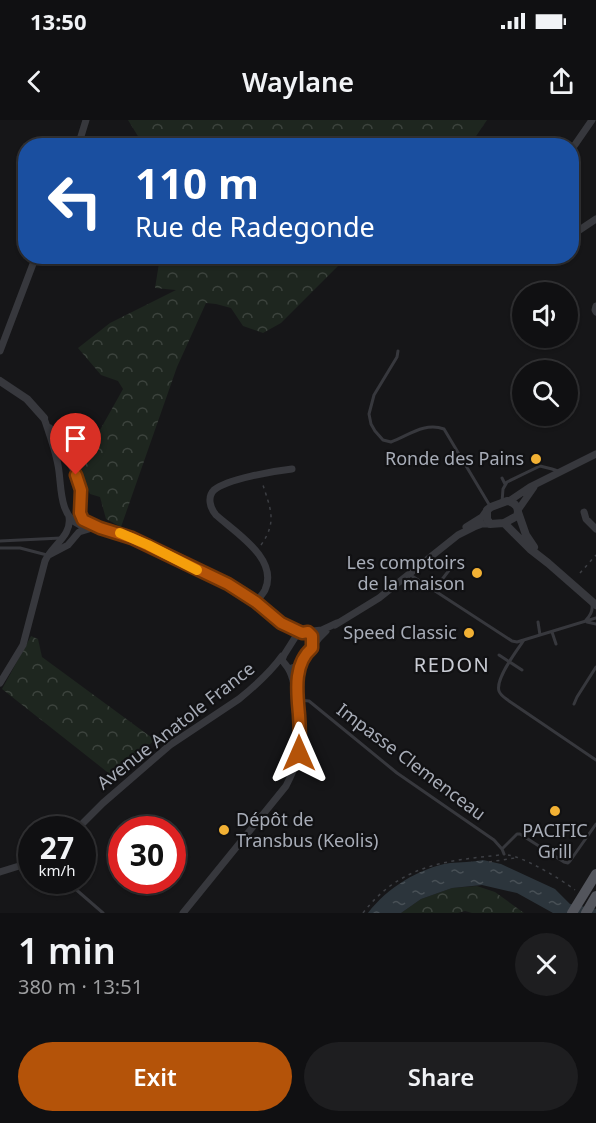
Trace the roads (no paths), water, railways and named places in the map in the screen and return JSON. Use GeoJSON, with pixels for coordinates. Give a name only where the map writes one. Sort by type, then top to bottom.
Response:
{"type":"FeatureCollection","features":[{"type":"Feature","properties":{"kind":"main road"},"geometry":{"type":"LineString","coordinates":[[572,913],[596,874]]}},
{"type":"Feature","properties":{"kind":"main road"},"geometry":{"type":"LineString","coordinates":[[586,913],[596,897]]}},
{"type":"Feature","properties":{"kind":"street"},"geometry":{"type":"LineString","coordinates":[[80,138],[86,120]]}},
{"type":"Feature","properties":{"kind":"street"},"geometry":{"type":"LineString","coordinates":[[579,139],[592,120]]}},
{"type":"Feature","properties":{"kind":"street"},"geometry":{"type":"LineString","coordinates":[[579,230],[596,219]]}},
{"type":"Feature","properties":{"kind":"street"},"geometry":{"type":"LineString","coordinates":[[0,351],[33,264]]}},
{"type":"Feature","properties":{"kind":"street"},"geometry":{"type":"LineString","coordinates":[[596,306],[596,312]]}},
{"type":"Feature","properties":{"kind":"street"},"geometry":{"type":"LineString","coordinates":[[0,381],[27,399],[44,418],[80,483],[81,518],[100,528]]}},
{"type":"Feature","properties":{"kind":"street"},"geometry":{"type":"LineString","coordinates":[[0,683],[23,645],[48,555],[69,527],[58,465],[44,418]]}},
{"type":"Feature","properties":{"kind":"street"},"geometry":{"type":"LineString","coordinates":[[305,632],[322,630],[379,598],[465,528],[482,517],[489,509],[596,454]]}},
{"type":"Feature","properties":{"kind":"street"},"geometry":{"type":"LineString","coordinates":[[256,602],[265,590],[268,575],[266,565],[257,551],[211,509],[212,491],[221,485],[260,474],[291,469]]}},
{"type":"Feature","properties":{"kind":"street"},"geometry":{"type":"LineString","coordinates":[[458,535],[482,524],[504,523],[515,518],[529,493],[538,483]]}},
{"type":"Feature","properties":{"kind":"street"},"geometry":{"type":"LineString","coordinates":[[505,502],[515,504],[528,540],[548,563]]}},
{"type":"Feature","properties":{"kind":"street"},"geometry":{"type":"LineString","coordinates":[[489,509],[487,519],[490,524]]}},
{"type":"Feature","properties":{"kind":"street"},"geometry":{"type":"LineString","coordinates":[[584,512],[586,519],[596,529]]}},
{"type":"Feature","properties":{"kind":"street"},"geometry":{"type":"LineString","coordinates":[[68,515],[81,525],[116,532],[148,545],[228,584],[256,602],[281,623],[289,636],[291,645]]}},
{"type":"Feature","properties":{"kind":"street"},"geometry":{"type":"LineString","coordinates":[[504,523],[530,549],[595,604]]}},
{"type":"Feature","properties":{"kind":"street"},"geometry":{"type":"LineString","coordinates":[[48,555],[68,545],[81,530],[100,528]]}},
{"type":"Feature","properties":{"kind":"street"},"geometry":{"type":"LineString","coordinates":[[281,623],[305,632],[313,638],[312,648]]}},
{"type":"Feature","properties":{"kind":"street"},"geometry":{"type":"LineString","coordinates":[[288,668],[296,666],[324,633],[337,623]]}},
{"type":"Feature","properties":{"kind":"street","name":"Avenue Anatole France"},"geometry":{"type":"LineString","coordinates":[[90,816],[170,745],[239,699],[270,672],[296,636],[305,632]]}},
{"type":"Feature","properties":{"kind":"street"},"geometry":{"type":"LineString","coordinates":[[284,654],[282,660],[288,668],[297,700]]}},
{"type":"Feature","properties":{"kind":"street"},"geometry":{"type":"LineString","coordinates":[[183,913],[286,786],[299,753],[298,672],[304,657]]}},
{"type":"Feature","properties":{"kind":"street","name":"Avenue Anatole France"},"geometry":{"type":"LineString","coordinates":[[270,672],[288,668]]}},
{"type":"Feature","properties":{"kind":"street"},"geometry":{"type":"LineString","coordinates":[[0,872],[18,866]]}},
{"type":"Feature","properties":{"kind":"lane"},"geometry":{"type":"LineString","coordinates":[[398,351],[397,357],[372,401],[369,414],[373,428],[383,440],[391,442],[421,429],[437,427],[444,429],[489,509]]}},
{"type":"Feature","properties":{"kind":"lane"},"geometry":{"type":"LineString","coordinates":[[505,502],[503,489],[505,484],[540,465],[559,472]]}},
{"type":"Feature","properties":{"kind":"lane"},"geometry":{"type":"LineString","coordinates":[[502,478],[505,484]]}},
{"type":"Feature","properties":{"kind":"lane"},"geometry":{"type":"LineString","coordinates":[[0,541],[62,537]]}},
{"type":"Feature","properties":{"kind":"lane"},"geometry":{"type":"LineString","coordinates":[[0,548],[20,548],[48,555]]}},
{"type":"Feature","properties":{"kind":"lane"},"geometry":{"type":"LineString","coordinates":[[434,590],[450,569]]}},
{"type":"Feature","properties":{"kind":"lane"},"geometry":{"type":"LineString","coordinates":[[408,574],[510,640],[517,642],[596,618]]}},
{"type":"Feature","properties":{"kind":"lane"},"geometry":{"type":"LineString","coordinates":[[585,622],[591,615],[595,604]]}},
{"type":"Feature","properties":{"kind":"lane"},"geometry":{"type":"LineString","coordinates":[[538,622],[540,635]]}},
{"type":"Feature","properties":{"kind":"lane"},"geometry":{"type":"LineString","coordinates":[[585,622],[596,624]]}},
{"type":"Feature","properties":{"kind":"lane"},"geometry":{"type":"LineString","coordinates":[[552,632],[555,644]]}},
{"type":"Feature","properties":{"kind":"lane"},"geometry":{"type":"LineString","coordinates":[[524,640],[499,681],[501,695],[596,760]]}},
{"type":"Feature","properties":{"kind":"lane"},"geometry":{"type":"LineString","coordinates":[[499,655],[522,670]]}},
{"type":"Feature","properties":{"kind":"lane"},"geometry":{"type":"LineString","coordinates":[[574,704],[596,667]]}},
{"type":"Feature","properties":{"kind":"lane","name":"Impasse Clemenceau"},"geometry":{"type":"LineString","coordinates":[[297,700],[309,701],[397,773],[494,840],[504,854]]}},
{"type":"Feature","properties":{"kind":"lane"},"geometry":{"type":"LineString","coordinates":[[502,849],[517,834],[520,834],[568,863],[596,824]]}},
{"type":"Feature","properties":{"kind":"lane"},"geometry":{"type":"LineString","coordinates":[[81,894],[102,913]]}},
{"type":"Feature","properties":{"kind":"water"},"geometry":{"type":"Polygon","coordinates":[[[483,860],[501,864],[555,889],[570,904],[596,909],[596,913],[553,913],[517,893],[482,885],[452,888],[421,899],[401,913],[368,913],[384,895],[415,874],[450,863],[483,860]]]}},
{"type":"Feature","properties":{"kind":"place","name":"Ronde des Pains"},"geometry":{"type":"Point","coordinates":[536,459]}},
{"type":"Feature","properties":{"kind":"place","name":"Les comptoirs de la maison"},"geometry":{"type":"Point","coordinates":[477,573]}},
{"type":"Feature","properties":{"kind":"place","name":"Speed Classic"},"geometry":{"type":"Point","coordinates":[469,633]}},
{"type":"Feature","properties":{"kind":"place","name":"PACIFIC Grill"},"geometry":{"type":"Point","coordinates":[555,811]}},
{"type":"Feature","properties":{"kind":"place","name":"Dépôt de Transbus (Keolis)"},"geometry":{"type":"Point","coordinates":[224,830]}},
{"type":"Feature","properties":{"kind":"district","name":"REDON"},"geometry":{"type":"Point","coordinates":[452,665]}}]}
